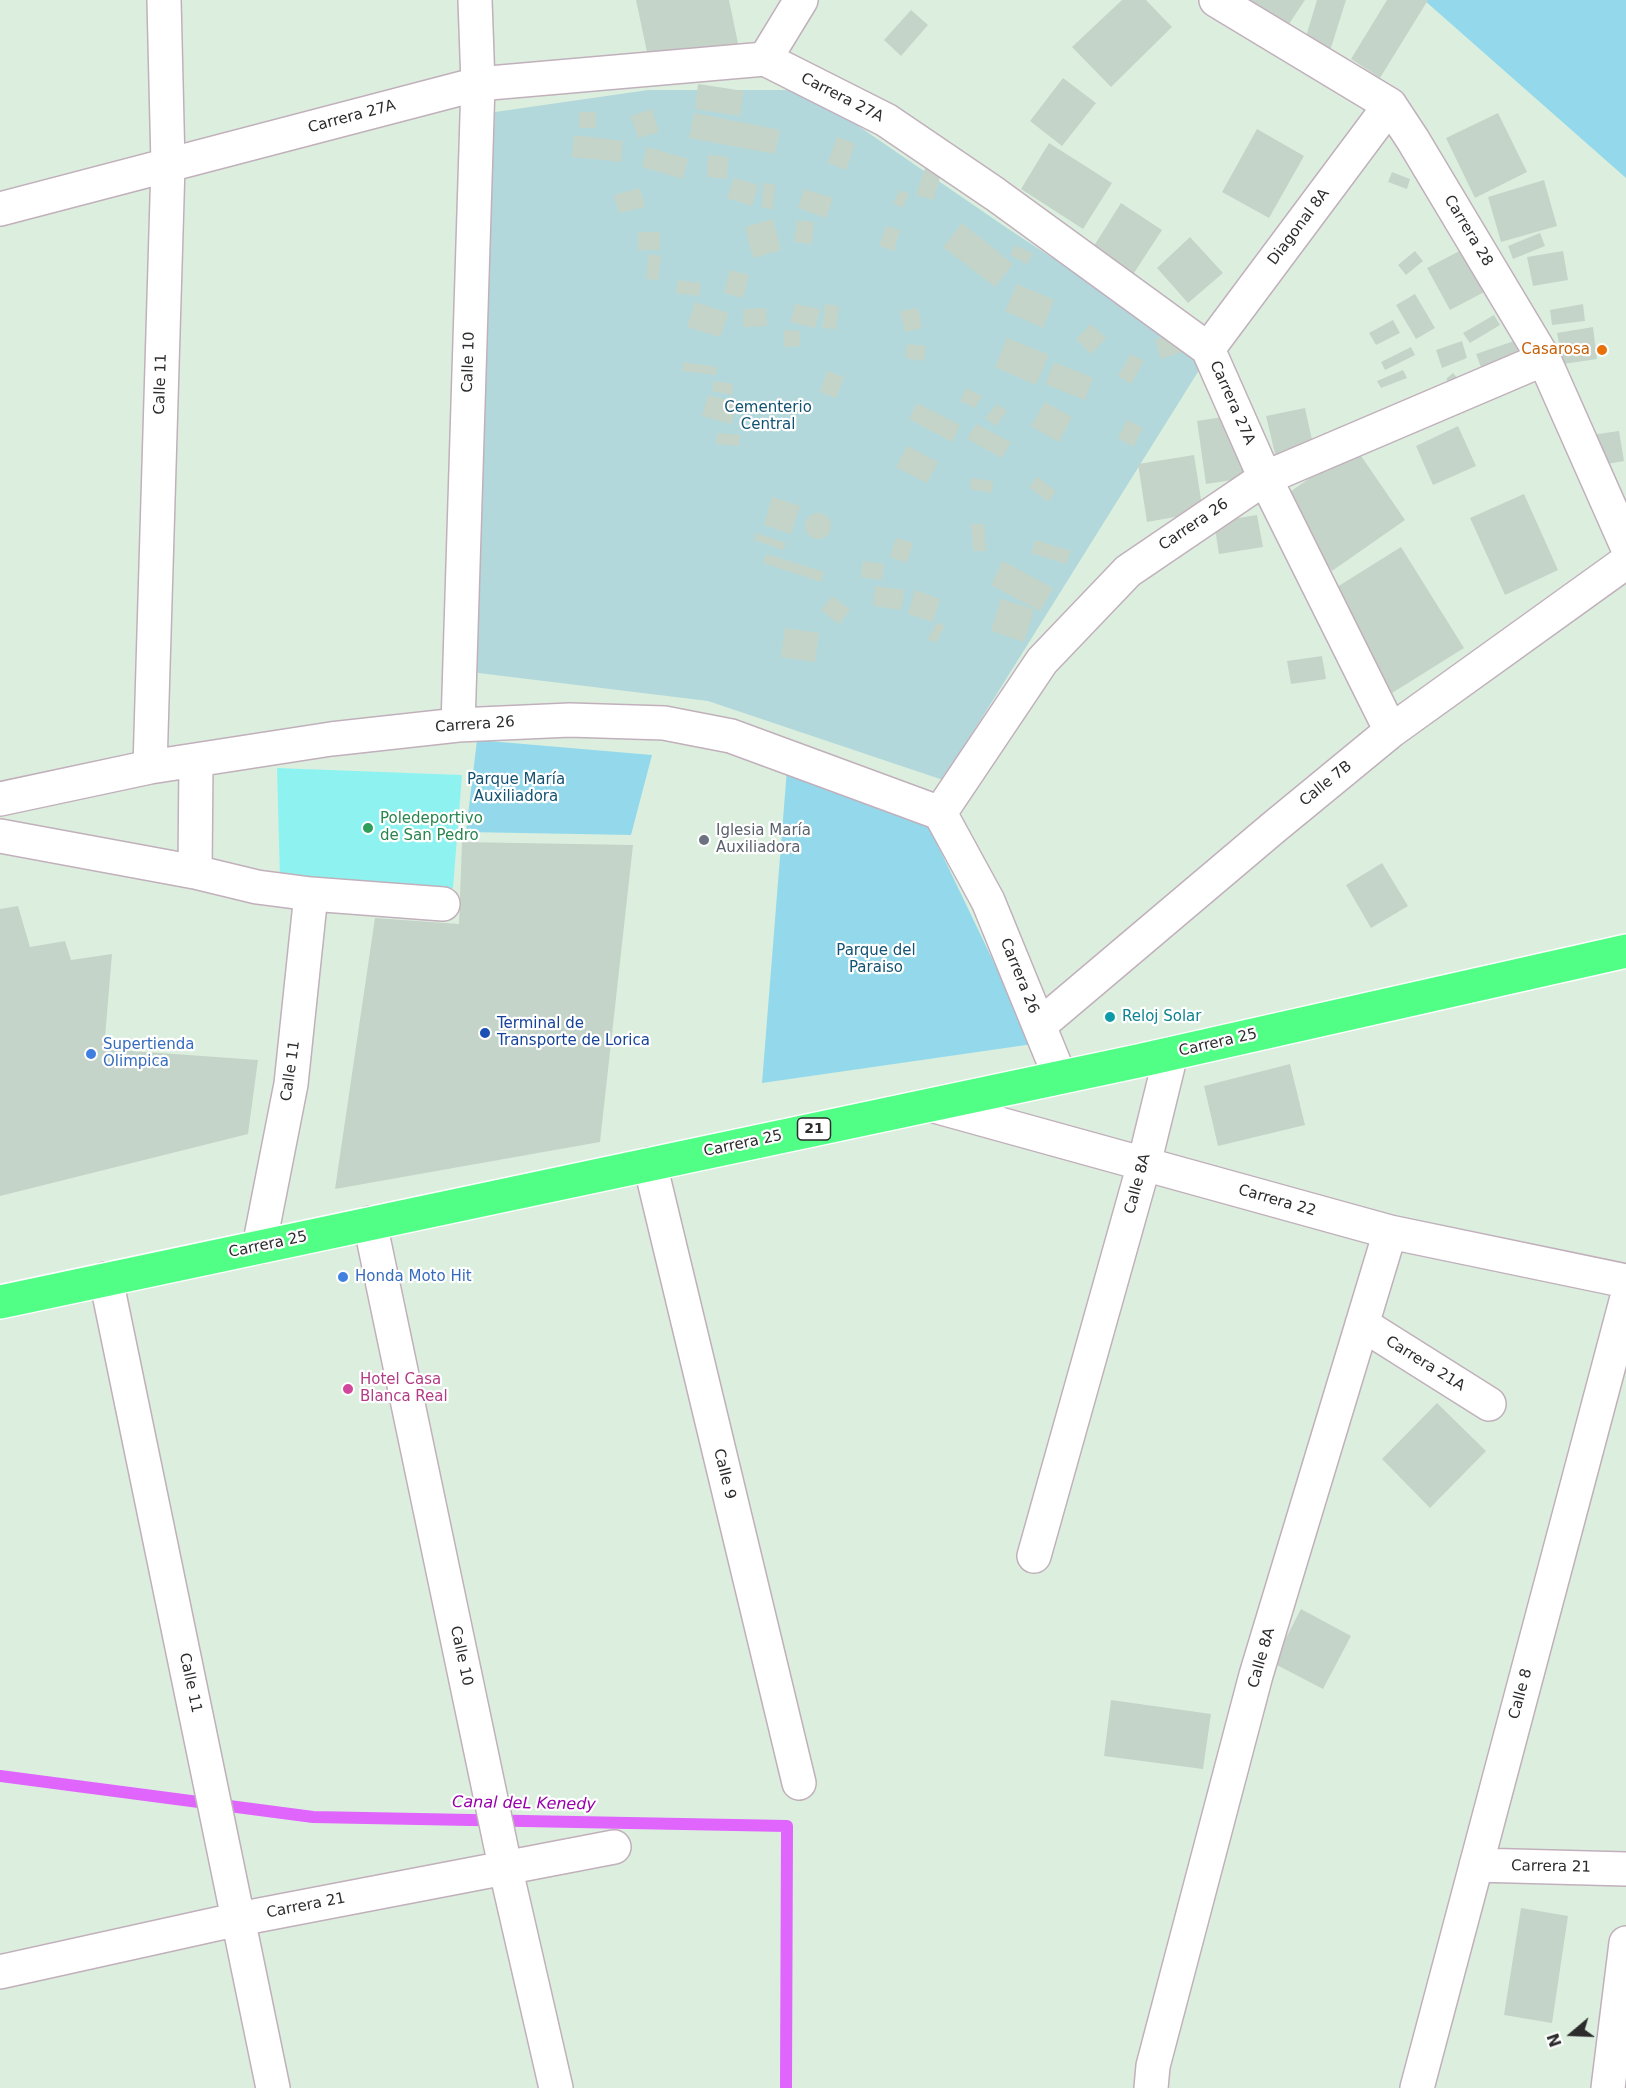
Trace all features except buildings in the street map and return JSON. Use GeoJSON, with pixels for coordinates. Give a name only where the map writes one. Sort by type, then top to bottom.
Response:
{"type":"FeatureCollection","features":[{"type":"Feature","properties":{"kind":"main road","name":"Carrera 25"},"geometry":{"type":"LineString","coordinates":[[0,1302],[931,1105],[1626,951]]}},
{"type":"Feature","properties":{"kind":"street","name":"Calle 11"},"geometry":{"type":"LineString","coordinates":[[150,767],[168,165],[164,0]]}},
{"type":"Feature","properties":{"kind":"street","name":"Calle 10"},"geometry":{"type":"LineString","coordinates":[[458,724],[478,84],[475,0]]}},
{"type":"Feature","properties":{"kind":"street"},"geometry":{"type":"LineString","coordinates":[[765,59],[801,0]]}},
{"type":"Feature","properties":{"kind":"street","name":"Carrera 28"},"geometry":{"type":"LineString","coordinates":[[1215,0],[1390,105],[1544,359],[1626,544]]}},
{"type":"Feature","properties":{"kind":"street","name":"Carrera 27A"},"geometry":{"type":"LineString","coordinates":[[0,209],[478,84],[765,59],[885,120],[995,194],[1208,349],[1265,478],[1391,731]]}},
{"type":"Feature","properties":{"kind":"street","name":"Diagonal 8A"},"geometry":{"type":"LineString","coordinates":[[1208,349],[1390,105]]}},
{"type":"Feature","properties":{"kind":"street","name":"Carrera 26"},"geometry":{"type":"LineString","coordinates":[[940,813],[1042,661],[1128,571],[1265,478],[1544,359]]}},
{"type":"Feature","properties":{"kind":"street","name":"Calle 7B"},"geometry":{"type":"LineString","coordinates":[[1040,1025],[1264,835],[1391,731],[1626,562]]}},
{"type":"Feature","properties":{"kind":"street","name":"Carrera 26"},"geometry":{"type":"LineString","coordinates":[[0,799],[150,767],[458,724],[570,720],[664,723],[731,736],[940,813],[988,901],[1060,1077]]}},
{"type":"Feature","properties":{"kind":"street"},"geometry":{"type":"LineString","coordinates":[[195,872],[196,761]]}},
{"type":"Feature","properties":{"kind":"street"},"geometry":{"type":"LineString","coordinates":[[0,836],[195,872],[256,887],[311,894],[443,904]]}},
{"type":"Feature","properties":{"kind":"street","name":"Calle 11"},"geometry":{"type":"LineString","coordinates":[[259,1246],[291,1084],[311,894]]}},
{"type":"Feature","properties":{"kind":"street","name":"Calle 8A"},"geometry":{"type":"LineString","coordinates":[[1034,1556],[1144,1164],[1171,1053]]}},
{"type":"Feature","properties":{"kind":"street","name":"Carrera 22"},"geometry":{"type":"LineString","coordinates":[[931,1105],[1390,1232],[1626,1281]]}},
{"type":"Feature","properties":{"kind":"street","name":"Calle 9"},"geometry":{"type":"LineString","coordinates":[[650,1164],[799,1783]]}},
{"type":"Feature","properties":{"kind":"street","name":"Calle 10"},"geometry":{"type":"LineString","coordinates":[[370,1223],[503,1856],[556,2088]]}},
{"type":"Feature","properties":{"kind":"street","name":"Calle 8A"},"geometry":{"type":"LineString","coordinates":[[1151,2088],[1153,2066],[1256,1675],[1390,1232]]}},
{"type":"Feature","properties":{"kind":"street","name":"Calle 11"},"geometry":{"type":"LineString","coordinates":[[105,1279],[273,2088]]}},
{"type":"Feature","properties":{"kind":"street","name":"Calle 8"},"geometry":{"type":"LineString","coordinates":[[1417,2088],[1626,1301]]}},
{"type":"Feature","properties":{"kind":"street","name":"Carrera 21A"},"geometry":{"type":"LineString","coordinates":[[1362,1324],[1489,1404]]}},
{"type":"Feature","properties":{"kind":"street","name":"Carrera 21"},"geometry":{"type":"LineString","coordinates":[[0,1972],[239,1919],[503,1856],[614,1846]]}},
{"type":"Feature","properties":{"kind":"street","name":"Carrera 21"},"geometry":{"type":"LineString","coordinates":[[1476,1865],[1626,1869]]}},
{"type":"Feature","properties":{"kind":"street"},"geometry":{"type":"LineString","coordinates":[[1608,2088],[1626,1943]]}},
{"type":"Feature","properties":{"kind":"green space"},"geometry":{"type":"Polygon","coordinates":[[[1424,0],[1626,0],[1626,178],[1424,0]]]}},
{"type":"Feature","properties":{"kind":"green space","name":"Cementerio Central"},"geometry":{"type":"Polygon","coordinates":[[[648,90],[806,90],[1007,228],[1206,359],[943,780],[708,701],[462,671],[495,112],[648,90]]]}},
{"type":"Feature","properties":{"kind":"green space","name":"Parque María Auxiliadora"},"geometry":{"type":"Polygon","coordinates":[[[477,740],[652,755],[631,835],[466,832],[477,740]]]}},
{"type":"Feature","properties":{"kind":"green space","name":"Parque del Paraiso"},"geometry":{"type":"Polygon","coordinates":[[[787,769],[927,823],[1033,1044],[762,1083],[787,769]]]}},
{"type":"Feature","properties":{"kind":"shaded area","name":"Poledeportivo de San Pedro"},"geometry":{"type":"Polygon","coordinates":[[[277,768],[462,775],[453,888],[280,881],[277,768]]]}},
{"type":"Feature","properties":{"kind":"waterway","name":"Canal deL Kenedy"},"geometry":{"type":"LineString","coordinates":[[0,1776],[313,1817],[787,1826],[786,2088]]}},
{"type":"Feature","properties":{"kind":"place","name":"Casarosa"},"geometry":{"type":"Point","coordinates":[1602,350]}},
{"type":"Feature","properties":{"kind":"place","name":"Poledeportivo de San Pedro"},"geometry":{"type":"Point","coordinates":[368,828]}},
{"type":"Feature","properties":{"kind":"place","name":"Iglesia María Auxiliadora"},"geometry":{"type":"Point","coordinates":[704,840]}},
{"type":"Feature","properties":{"kind":"place","name":"Reloj Solar"},"geometry":{"type":"Point","coordinates":[1110,1017]}},
{"type":"Feature","properties":{"kind":"place","name":"Terminal de Transporte de Lorica"},"geometry":{"type":"Point","coordinates":[485,1033]}},
{"type":"Feature","properties":{"kind":"place","name":"Supertienda Olimpica"},"geometry":{"type":"Point","coordinates":[91,1054]}},
{"type":"Feature","properties":{"kind":"place","name":"Honda Moto Hit"},"geometry":{"type":"Point","coordinates":[343,1277]}},
{"type":"Feature","properties":{"kind":"place","name":"Hotel Casa Blanca Real"},"geometry":{"type":"Point","coordinates":[348,1389]}}]}
